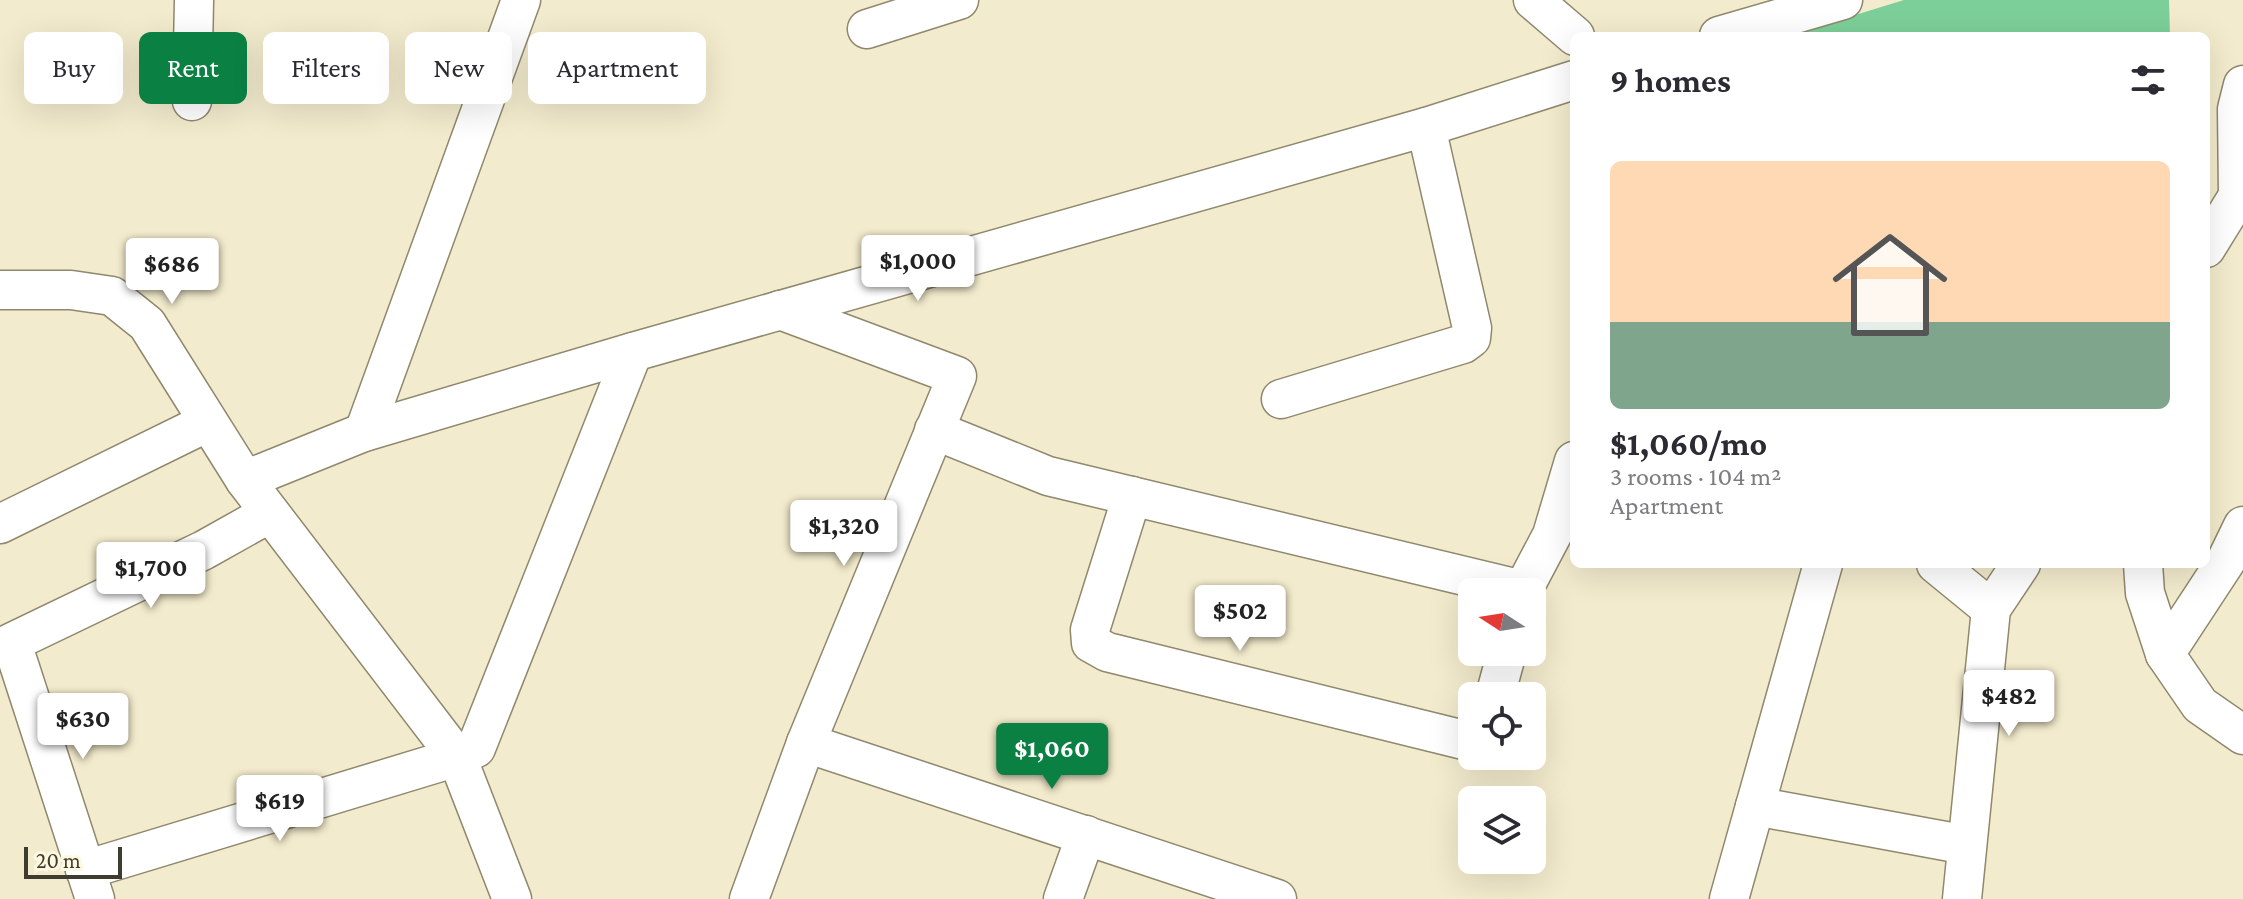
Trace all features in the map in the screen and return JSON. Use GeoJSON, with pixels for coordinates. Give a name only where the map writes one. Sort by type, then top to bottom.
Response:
{"type":"FeatureCollection","features":[{"type":"Feature","properties":{"kind":"street"},"geometry":{"type":"LineString","coordinates":[[193,32],[194,0]]}},
{"type":"Feature","properties":{"kind":"street"},"geometry":{"type":"LineString","coordinates":[[364,432],[521,0]]}},
{"type":"Feature","properties":{"kind":"street"},"geometry":{"type":"LineString","coordinates":[[867,29],[959,0]]}},
{"type":"Feature","properties":{"kind":"street"},"geometry":{"type":"LineString","coordinates":[[1533,0],[1570,32]]}},
{"type":"Feature","properties":{"kind":"street"},"geometry":{"type":"LineString","coordinates":[[1733,32],[1843,0]]}},
{"type":"Feature","properties":{"kind":"street"},"geometry":{"type":"LineString","coordinates":[[245,480],[364,432],[633,352],[1426,127],[1570,81]]}},
{"type":"Feature","properties":{"kind":"street"},"geometry":{"type":"LineString","coordinates":[[2210,242],[2238,196],[2237,109],[2243,85]]}},
{"type":"Feature","properties":{"kind":"street"},"geometry":{"type":"LineString","coordinates":[[1281,399],[1463,344],[1471,338],[1472,328],[1426,127]]}},
{"type":"Feature","properties":{"kind":"street"},"geometry":{"type":"LineString","coordinates":[[0,290],[71,290],[112,296],[147,324],[245,480],[457,757],[512,899]]}},
{"type":"Feature","properties":{"kind":"street"},"geometry":{"type":"LineString","coordinates":[[749,899],[806,743],[957,376],[780,310]]}},
{"type":"Feature","properties":{"kind":"street"},"geometry":{"type":"LineString","coordinates":[[270,513],[214,545],[6,646],[90,884],[476,748],[633,352]]}},
{"type":"Feature","properties":{"kind":"street"},"geometry":{"type":"LineString","coordinates":[[0,524],[208,422]]}},
{"type":"Feature","properties":{"kind":"street"},"geometry":{"type":"LineString","coordinates":[[934,430],[1048,476],[1469,578]]}},
{"type":"Feature","properties":{"kind":"street"},"geometry":{"type":"LineString","coordinates":[[1529,578],[1552,535],[1570,474]]}},
{"type":"Feature","properties":{"kind":"street"},"geometry":{"type":"LineString","coordinates":[[1132,496],[1090,630],[1091,643],[1123,656],[1458,739]]}},
{"type":"Feature","properties":{"kind":"street"},"geometry":{"type":"LineString","coordinates":[[2165,654],[2226,561],[2243,526]]}},
{"type":"Feature","properties":{"kind":"street"},"geometry":{"type":"LineString","coordinates":[[1729,899],[1822,568]]}},
{"type":"Feature","properties":{"kind":"street"},"geometry":{"type":"LineString","coordinates":[[1941,568],[1991,609]]}},
{"type":"Feature","properties":{"kind":"street"},"geometry":{"type":"LineString","coordinates":[[1962,899],[1991,609],[2018,568]]}},
{"type":"Feature","properties":{"kind":"street"},"geometry":{"type":"LineString","coordinates":[[2143,568],[2145,593],[2165,654],[2200,705],[2243,735]]}},
{"type":"Feature","properties":{"kind":"street"},"geometry":{"type":"LineString","coordinates":[[806,743],[1277,899]]}},
{"type":"Feature","properties":{"kind":"street"},"geometry":{"type":"LineString","coordinates":[[1755,806],[1967,845]]}},
{"type":"Feature","properties":{"kind":"street"},"geometry":{"type":"LineString","coordinates":[[1063,899],[1086,835]]}},
{"type":"Feature","properties":{"kind":"green space"},"geometry":{"type":"Polygon","coordinates":[[[1904,0],[2169,0],[2170,32],[1800,32],[1904,0]]]}}]}
